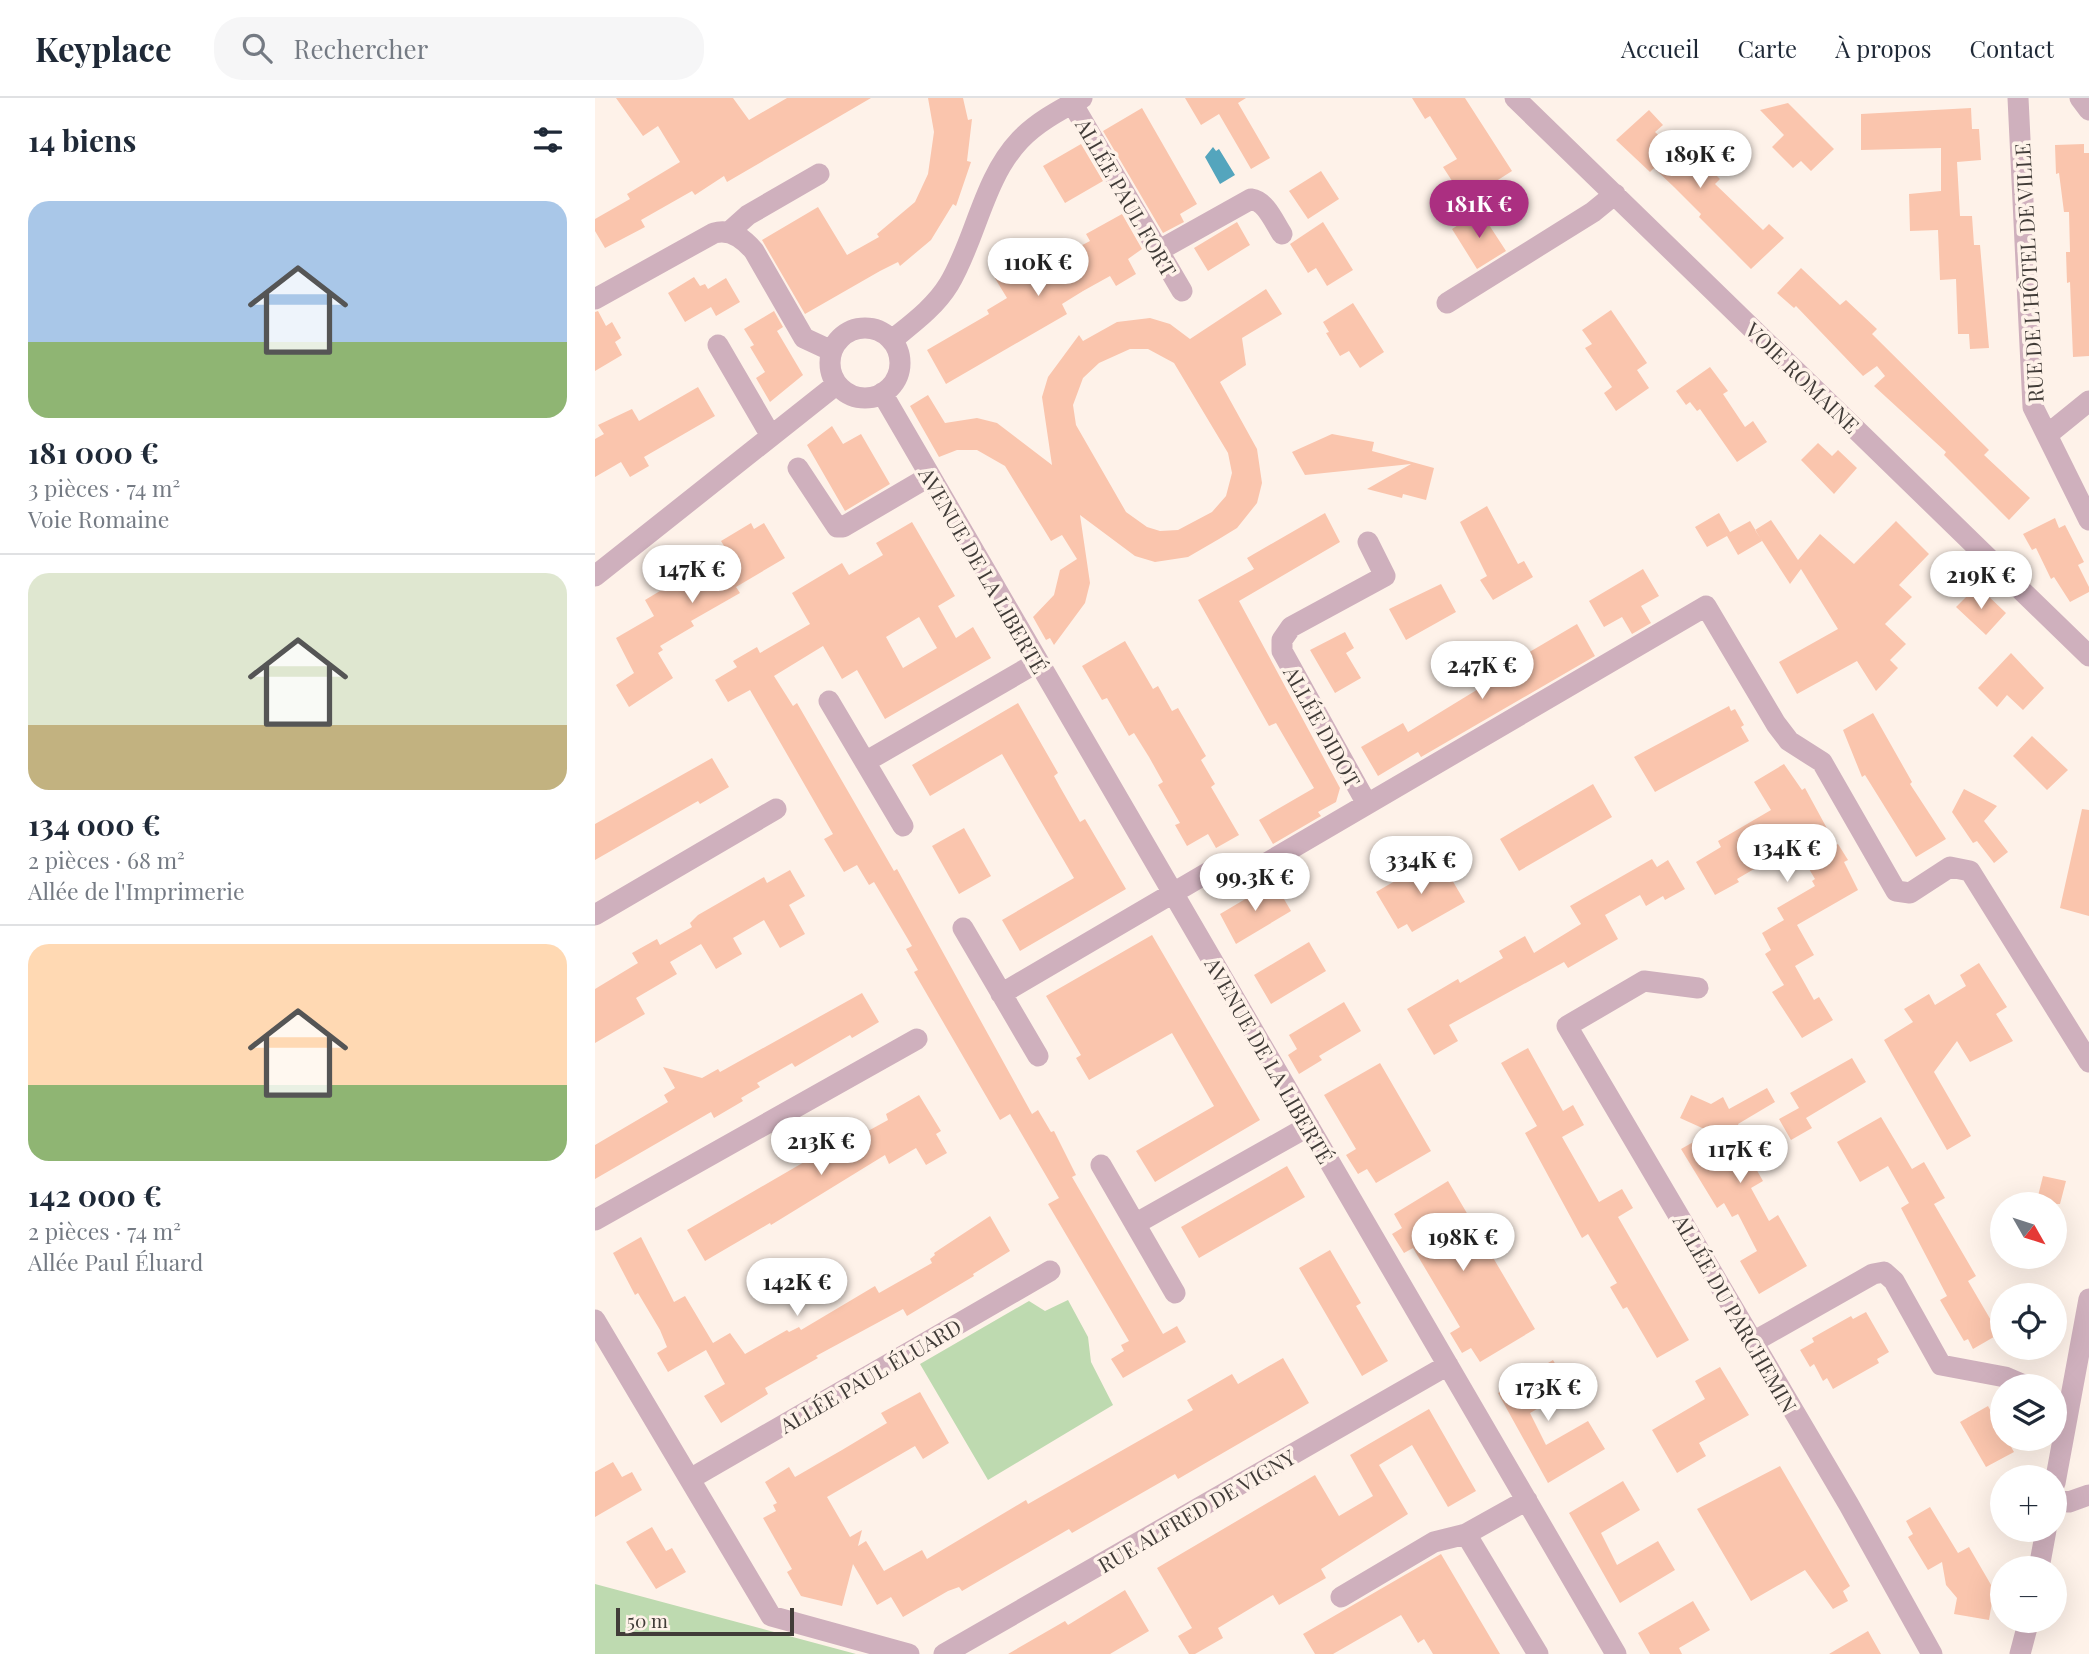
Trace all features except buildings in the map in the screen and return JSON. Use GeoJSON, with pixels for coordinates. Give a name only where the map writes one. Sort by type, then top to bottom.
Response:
{"type":"FeatureCollection","features":[{"type":"Feature","properties":{"kind":"street","name":"VOIE ROMAINE"},"geometry":{"type":"LineString","coordinates":[[1515,98],[2089,656]]}},
{"type":"Feature","properties":{"kind":"street","name":"RUE DE L'HÔTEL DE VILLE"},"geometry":{"type":"LineString","coordinates":[[2018,98],[2033,407],[2089,520]]}},
{"type":"Feature","properties":{"kind":"street"},"geometry":{"type":"LineString","coordinates":[[2080,98],[2089,110]]}},
{"type":"Feature","properties":{"kind":"street"},"geometry":{"type":"LineString","coordinates":[[892,340],[921,316],[947,287],[998,173],[1011,151],[1034,127],[1077,101]]}},
{"type":"Feature","properties":{"kind":"street","name":"ALLÉE PAUL FORT"},"geometry":{"type":"LineString","coordinates":[[1077,101],[1182,291]]}},
{"type":"Feature","properties":{"kind":"street"},"geometry":{"type":"LineString","coordinates":[[729,232],[754,211],[819,174]]}},
{"type":"Feature","properties":{"kind":"street"},"geometry":{"type":"LineString","coordinates":[[1447,303],[1593,212],[1615,194]]}},
{"type":"Feature","properties":{"kind":"street"},"geometry":{"type":"LineString","coordinates":[[1158,251],[1251,199],[1258,200],[1264,206],[1282,234]]}},
{"type":"Feature","properties":{"kind":"street"},"geometry":{"type":"LineString","coordinates":[[595,299],[714,233],[729,232],[746,242],[754,251],[804,338],[832,351]]}},
{"type":"Feature","properties":{"kind":"street"},"geometry":{"type":"LineString","coordinates":[[856,329],[873,329],[892,340],[899,354],[898,375],[882,393],[856,397],[837,384],[830,365],[832,351],[838,340],[856,329]]}},
{"type":"Feature","properties":{"kind":"street"},"geometry":{"type":"LineString","coordinates":[[718,345],[771,436]]}},
{"type":"Feature","properties":{"kind":"street"},"geometry":{"type":"LineString","coordinates":[[595,576],[837,384]]}},
{"type":"Feature","properties":{"kind":"street","name":"AVENUE DE LA LIBERTÉ"},"geometry":{"type":"LineString","coordinates":[[882,393],[1616,1654]]}},
{"type":"Feature","properties":{"kind":"street"},"geometry":{"type":"LineString","coordinates":[[2047,435],[2089,401]]}},
{"type":"Feature","properties":{"kind":"street"},"geometry":{"type":"LineString","coordinates":[[798,468],[837,527],[843,527],[930,476]]}},
{"type":"Feature","properties":{"kind":"street","name":"ALLÉE DIDOT"},"geometry":{"type":"LineString","coordinates":[[1367,804],[1282,652],[1282,640],[1291,627],[1385,576],[1368,542]]}},
{"type":"Feature","properties":{"kind":"street"},"geometry":{"type":"LineString","coordinates":[[1001,994],[1214,869],[1247,872],[1258,868],[1706,606],[1776,724],[1789,741],[1822,762],[1896,891],[1910,893],[1950,867],[1970,872],[2089,1062]]}},
{"type":"Feature","properties":{"kind":"street"},"geometry":{"type":"LineString","coordinates":[[865,762],[1038,662]]}},
{"type":"Feature","properties":{"kind":"street"},"geometry":{"type":"LineString","coordinates":[[829,701],[903,826]]}},
{"type":"Feature","properties":{"kind":"street"},"geometry":{"type":"LineString","coordinates":[[595,915],[776,809]]}},
{"type":"Feature","properties":{"kind":"street"},"geometry":{"type":"LineString","coordinates":[[963,928],[1038,1056]]}},
{"type":"Feature","properties":{"kind":"street","name":"ALLÉE DU PARCHEMIN"},"geometry":{"type":"LineString","coordinates":[[1698,988],[1644,981],[1567,1026],[1932,1654]]}},
{"type":"Feature","properties":{"kind":"street"},"geometry":{"type":"LineString","coordinates":[[595,1220],[917,1039]]}},
{"type":"Feature","properties":{"kind":"street"},"geometry":{"type":"LineString","coordinates":[[1135,1224],[1309,1126]]}},
{"type":"Feature","properties":{"kind":"street"},"geometry":{"type":"LineString","coordinates":[[1101,1165],[1175,1293]]}},
{"type":"Feature","properties":{"kind":"street","name":"ALLÉE PAUL ÉLUARD"},"geometry":{"type":"LineString","coordinates":[[690,1479],[1049,1271]]}},
{"type":"Feature","properties":{"kind":"street"},"geometry":{"type":"LineString","coordinates":[[1753,1342],[1873,1274],[1884,1272],[1894,1281],[1941,1365],[1990,1374]]}},
{"type":"Feature","properties":{"kind":"street"},"geometry":{"type":"LineString","coordinates":[[2067,1382],[2089,1298]]}},
{"type":"Feature","properties":{"kind":"street"},"geometry":{"type":"LineString","coordinates":[[595,1320],[771,1616],[909,1654]]}},
{"type":"Feature","properties":{"kind":"street","name":"RUE ALFRED DE VIGNY"},"geometry":{"type":"LineString","coordinates":[[944,1654],[1448,1365]]}},
{"type":"Feature","properties":{"kind":"street"},"geometry":{"type":"LineString","coordinates":[[2067,1502],[2089,1495]]}},
{"type":"Feature","properties":{"kind":"street"},"geometry":{"type":"LineString","coordinates":[[1341,1597],[1434,1542],[1467,1534],[1527,1500]]}},
{"type":"Feature","properties":{"kind":"street"},"geometry":{"type":"LineString","coordinates":[[1467,1534],[1538,1654]]}},
{"type":"Feature","properties":{"kind":"street"},"geometry":{"type":"LineString","coordinates":[[2019,1654],[2025,1633]]}},
{"type":"Feature","properties":{"kind":"green space"},"geometry":{"type":"Polygon","coordinates":[[[1068,1300],[1088,1337],[1091,1362],[1113,1405],[988,1480],[920,1364],[1029,1301],[1045,1311],[1068,1300]]]}},
{"type":"Feature","properties":{"kind":"green space"},"geometry":{"type":"Polygon","coordinates":[[[595,1584],[856,1654],[595,1654],[595,1584]]]}},
{"type":"Feature","properties":{"kind":"water"},"geometry":{"type":"Polygon","coordinates":[[[1213,147],[1216,151],[1219,149],[1235,175],[1220,184],[1205,157],[1213,147]]]}}]}
